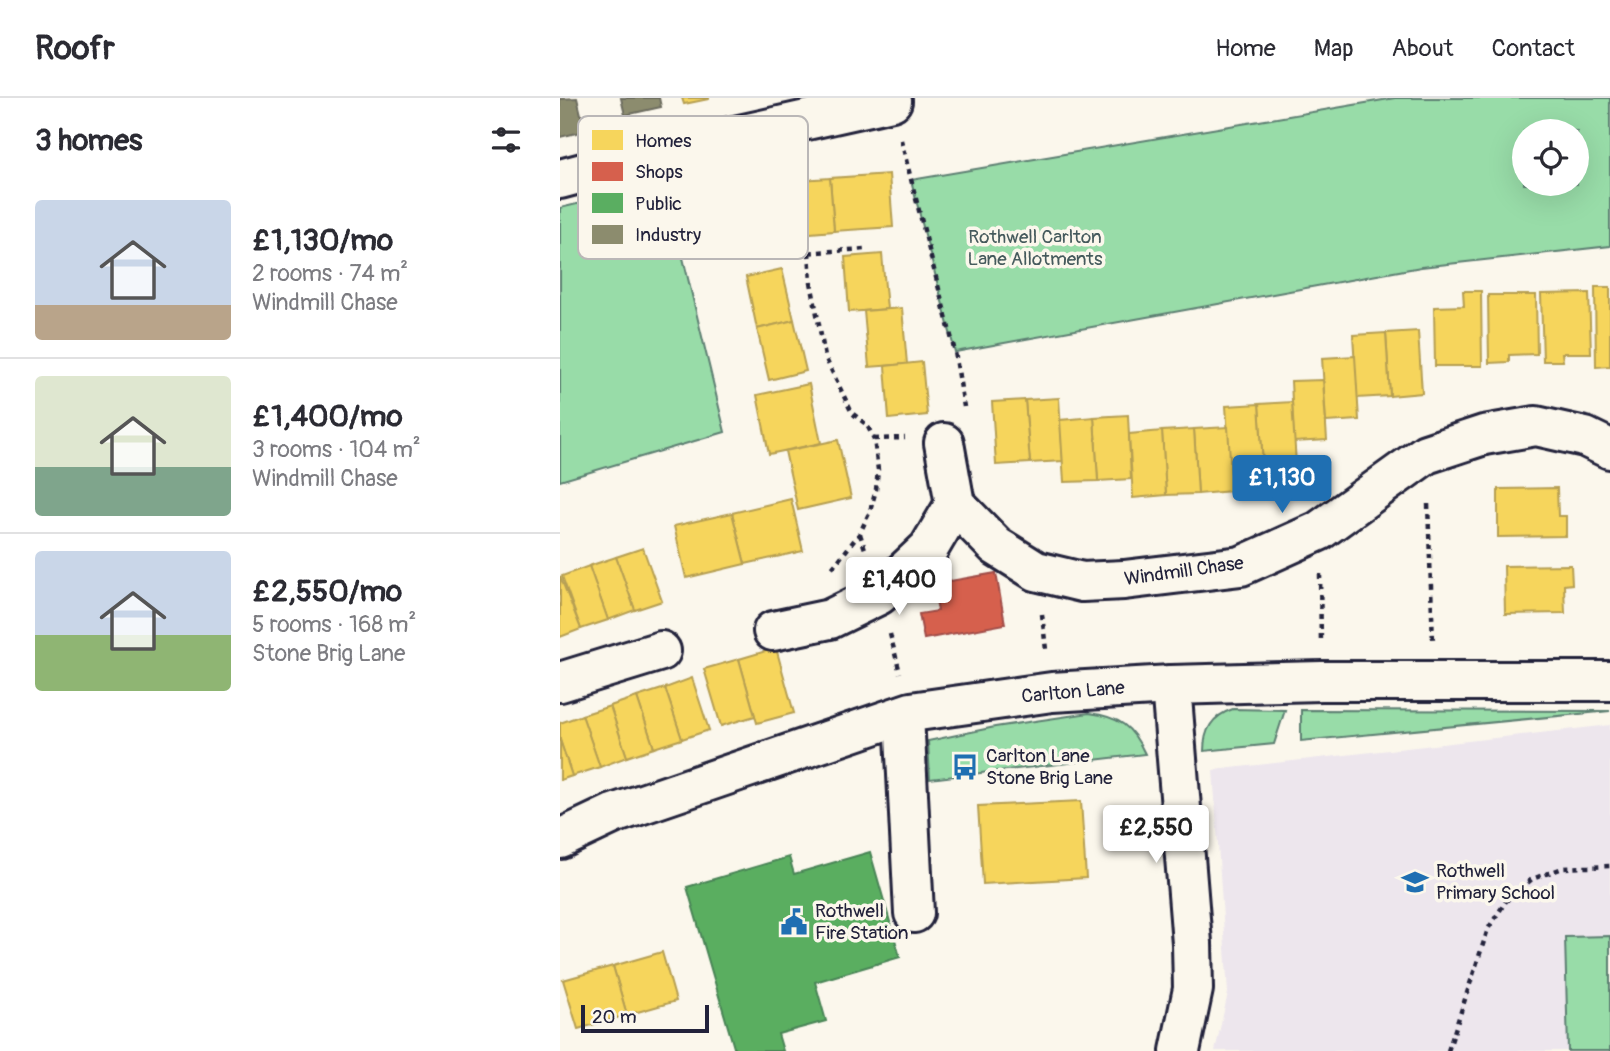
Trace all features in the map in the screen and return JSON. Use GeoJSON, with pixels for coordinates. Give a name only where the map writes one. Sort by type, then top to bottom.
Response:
{"type":"FeatureCollection","features":[{"type":"Feature","properties":{"kind":"street"},"geometry":{"type":"LineString","coordinates":[[808,119],[891,100]]}},
{"type":"Feature","properties":{"kind":"street"},"geometry":{"type":"LineString","coordinates":[[560,179],[578,174]]}},
{"type":"Feature","properties":{"kind":"street","name":"Windmill Chase"},"geometry":{"type":"LineString","coordinates":[[955,504],[996,546],[1036,571],[1082,582],[1124,580],[1241,566],[1319,531],[1426,454],[1484,435],[1536,426],[1585,437],[1610,449]]}},
{"type":"Feature","properties":{"kind":"street"},"geometry":{"type":"LineString","coordinates":[[773,631],[830,619],[879,595],[929,548],[955,504],[944,443]]}},
{"type":"Feature","properties":{"kind":"street"},"geometry":{"type":"LineString","coordinates":[[560,682],[661,651]]}},
{"type":"Feature","properties":{"kind":"street","name":"Carlton Lane"},"geometry":{"type":"LineString","coordinates":[[560,839],[613,814],[911,712],[1052,692],[1171,685],[1322,681],[1610,681]]}},
{"type":"Feature","properties":{"kind":"street"},"geometry":{"type":"LineString","coordinates":[[1171,685],[1192,943],[1193,989],[1180,1051]]}},
{"type":"Feature","properties":{"kind":"street"},"geometry":{"type":"LineString","coordinates":[[904,715],[914,913]]}},
{"type":"Feature","properties":{"kind":"path"},"geometry":{"type":"LineString","coordinates":[[874,439],[916,437],[944,443],[969,433],[955,352],[891,100]]}},
{"type":"Feature","properties":{"kind":"path"},"geometry":{"type":"LineString","coordinates":[[830,619],[820,581],[860,533],[876,490],[878,470],[874,439],[867,425],[852,413],[825,357],[811,282],[809,253],[864,249]]}},
{"type":"Feature","properties":{"kind":"path"},"geometry":{"type":"LineString","coordinates":[[1426,454],[1434,682]]}},
{"type":"Feature","properties":{"kind":"path"},"geometry":{"type":"LineString","coordinates":[[1319,531],[1322,681]]}},
{"type":"Feature","properties":{"kind":"path"},"geometry":{"type":"LineString","coordinates":[[1036,571],[1052,692]]}},
{"type":"Feature","properties":{"kind":"path"},"geometry":{"type":"LineString","coordinates":[[1448,1051],[1488,929],[1506,901],[1532,879],[1563,867],[1610,866]]}},
{"type":"Feature","properties":{"kind":"shaded area","name":"Rothwell Primary School"},"geometry":{"type":"Polygon","coordinates":[[[1610,725],[1610,1051],[1215,1051],[1228,993],[1213,770],[1610,725]]]}},
{"type":"Feature","properties":{"kind":"green space","name":"Rothwell Carlton Lane Allotments"},"geometry":{"type":"Polygon","coordinates":[[[1395,98],[1610,98],[1610,246],[1421,267],[955,352],[911,180],[1395,98]]]}},
{"type":"Feature","properties":{"kind":"green space"},"geometry":{"type":"Polygon","coordinates":[[[578,204],[578,259],[683,259],[725,432],[560,481],[560,208],[578,204]]]}},
{"type":"Feature","properties":{"kind":"green space"},"geometry":{"type":"Polygon","coordinates":[[[1233,709],[1285,710],[1274,744],[1204,751],[1211,725],[1233,709]]]}},
{"type":"Feature","properties":{"kind":"green space"},"geometry":{"type":"Polygon","coordinates":[[[1301,710],[1610,711],[1301,741],[1301,710]]]}},
{"type":"Feature","properties":{"kind":"green space"},"geometry":{"type":"Polygon","coordinates":[[[1089,713],[1109,717],[1124,724],[1135,736],[1145,754],[930,779],[928,741],[995,727],[1089,713]]]}},
{"type":"Feature","properties":{"kind":"green space"},"geometry":{"type":"Polygon","coordinates":[[[1610,936],[1610,1051],[1568,1051],[1565,937],[1610,936]]]}},
{"type":"Feature","properties":{"kind":"building: Homes"},"geometry":{"type":"Polygon","coordinates":[[[682,98],[709,98],[709,99],[684,104],[682,98]]]}},
{"type":"Feature","properties":{"kind":"building: Homes"},"geometry":{"type":"Polygon","coordinates":[[[889,174],[893,227],[834,231],[830,178],[889,174]]]}},
{"type":"Feature","properties":{"kind":"building: Homes"},"geometry":{"type":"Polygon","coordinates":[[[830,178],[834,231],[808,233],[808,179],[830,178]]]}},
{"type":"Feature","properties":{"kind":"building: Homes"},"geometry":{"type":"Polygon","coordinates":[[[882,254],[887,309],[849,312],[845,257],[882,254]]]}},
{"type":"Feature","properties":{"kind":"building: Homes"},"geometry":{"type":"Polygon","coordinates":[[[782,269],[794,320],[757,329],[746,277],[782,269]]]}},
{"type":"Feature","properties":{"kind":"building: Homes"},"geometry":{"type":"Polygon","coordinates":[[[1595,287],[1610,287],[1610,366],[1596,367],[1595,287]]]}},
{"type":"Feature","properties":{"kind":"building: Homes"},"geometry":{"type":"Polygon","coordinates":[[[1463,291],[1481,291],[1482,366],[1435,366],[1434,307],[1464,306],[1463,291]]]}},
{"type":"Feature","properties":{"kind":"building: Homes"},"geometry":{"type":"Polygon","coordinates":[[[1589,293],[1591,353],[1562,353],[1563,361],[1543,361],[1541,294],[1589,293]]]}},
{"type":"Feature","properties":{"kind":"building: Homes"},"geometry":{"type":"Polygon","coordinates":[[[1488,295],[1536,295],[1537,354],[1509,355],[1509,362],[1489,363],[1488,295]]]}},
{"type":"Feature","properties":{"kind":"building: Homes"},"geometry":{"type":"Polygon","coordinates":[[[902,308],[907,364],[869,367],[864,311],[902,308]]]}},
{"type":"Feature","properties":{"kind":"building: Homes"},"geometry":{"type":"Polygon","coordinates":[[[794,320],[806,371],[769,380],[757,329],[794,320]]]}},
{"type":"Feature","properties":{"kind":"building: Homes"},"geometry":{"type":"Polygon","coordinates":[[[1418,331],[1422,393],[1390,396],[1386,333],[1418,331]]]}},
{"type":"Feature","properties":{"kind":"building: Homes"},"geometry":{"type":"Polygon","coordinates":[[[1386,333],[1390,396],[1357,398],[1353,335],[1386,333]]]}},
{"type":"Feature","properties":{"kind":"building: Homes"},"geometry":{"type":"Polygon","coordinates":[[[1355,356],[1359,420],[1326,422],[1322,358],[1355,356]]]}},
{"type":"Feature","properties":{"kind":"building: Homes"},"geometry":{"type":"Polygon","coordinates":[[[922,362],[927,415],[889,419],[885,366],[922,362]]]}},
{"type":"Feature","properties":{"kind":"building: Homes"},"geometry":{"type":"Polygon","coordinates":[[[1323,380],[1327,440],[1294,442],[1291,381],[1323,380]]]}},
{"type":"Feature","properties":{"kind":"building: Homes"},"geometry":{"type":"Polygon","coordinates":[[[809,384],[821,443],[769,454],[757,395],[809,384]]]}},
{"type":"Feature","properties":{"kind":"building: Homes"},"geometry":{"type":"Polygon","coordinates":[[[1059,398],[1063,461],[1030,463],[1025,400],[1059,398]]]}},
{"type":"Feature","properties":{"kind":"building: Homes"},"geometry":{"type":"Polygon","coordinates":[[[1025,400],[1030,463],[996,465],[992,402],[1025,400]]]}},
{"type":"Feature","properties":{"kind":"building: Homes"},"geometry":{"type":"Polygon","coordinates":[[[1292,402],[1296,464],[1263,466],[1259,404],[1292,402]]]}},
{"type":"Feature","properties":{"kind":"building: Homes"},"geometry":{"type":"Polygon","coordinates":[[[1259,404],[1263,466],[1230,468],[1226,406],[1259,404]]]}},
{"type":"Feature","properties":{"kind":"building: Homes"},"geometry":{"type":"Polygon","coordinates":[[[1128,415],[1131,479],[1098,481],[1094,417],[1128,415]]]}},
{"type":"Feature","properties":{"kind":"building: Homes"},"geometry":{"type":"Polygon","coordinates":[[[1094,417],[1098,481],[1064,482],[1060,420],[1094,417]]]}},
{"type":"Feature","properties":{"kind":"building: Homes"},"geometry":{"type":"Polygon","coordinates":[[[1228,427],[1232,491],[1198,494],[1194,429],[1228,427]]]}},
{"type":"Feature","properties":{"kind":"building: Homes"},"geometry":{"type":"Polygon","coordinates":[[[1194,429],[1198,494],[1166,495],[1162,431],[1194,429]]]}},
{"type":"Feature","properties":{"kind":"building: Homes"},"geometry":{"type":"Polygon","coordinates":[[[1162,431],[1166,495],[1133,498],[1129,434],[1162,431]]]}},
{"type":"Feature","properties":{"kind":"building: Homes"},"geometry":{"type":"Polygon","coordinates":[[[838,440],[851,498],[798,510],[785,451],[838,440]]]}},
{"type":"Feature","properties":{"kind":"building: Homes"},"geometry":{"type":"Polygon","coordinates":[[[1557,488],[1558,516],[1566,516],[1566,536],[1498,537],[1498,489],[1557,488]]]}},
{"type":"Feature","properties":{"kind":"building: Homes"},"geometry":{"type":"Polygon","coordinates":[[[791,499],[803,551],[745,564],[732,513],[791,499]]]}},
{"type":"Feature","properties":{"kind":"building: Homes"},"geometry":{"type":"Polygon","coordinates":[[[732,513],[745,564],[686,578],[674,526],[732,513]]]}},
{"type":"Feature","properties":{"kind":"building: Homes"},"geometry":{"type":"Polygon","coordinates":[[[643,548],[662,601],[635,610],[616,557],[643,548]]]}},
{"type":"Feature","properties":{"kind":"building: Homes"},"geometry":{"type":"Polygon","coordinates":[[[616,557],[635,610],[608,620],[589,566],[616,557]]]}},
{"type":"Feature","properties":{"kind":"building: Homes"},"geometry":{"type":"Polygon","coordinates":[[[1571,565],[1572,584],[1564,585],[1565,613],[1505,614],[1504,566],[1571,565]]]}},
{"type":"Feature","properties":{"kind":"building: Homes"},"geometry":{"type":"Polygon","coordinates":[[[589,566],[608,620],[581,629],[562,576],[589,566]]]}},
{"type":"Feature","properties":{"kind":"building: Homes"},"geometry":{"type":"Polygon","coordinates":[[[560,576],[581,629],[560,637],[560,576]]]}},
{"type":"Feature","properties":{"kind":"building: Homes"},"geometry":{"type":"Polygon","coordinates":[[[776,648],[794,713],[757,723],[739,659],[776,648]]]}},
{"type":"Feature","properties":{"kind":"building: Homes"},"geometry":{"type":"Polygon","coordinates":[[[739,659],[755,716],[721,726],[704,669],[739,659]]]}},
{"type":"Feature","properties":{"kind":"building: Homes"},"geometry":{"type":"Polygon","coordinates":[[[692,678],[709,730],[682,739],[665,688],[692,678]]]}},
{"type":"Feature","properties":{"kind":"building: Homes"},"geometry":{"type":"Polygon","coordinates":[[[665,688],[682,739],[654,748],[637,697],[665,688]]]}},
{"type":"Feature","properties":{"kind":"building: Homes"},"geometry":{"type":"Polygon","coordinates":[[[637,697],[654,748],[627,757],[610,706],[637,697]]]}},
{"type":"Feature","properties":{"kind":"building: Homes"},"geometry":{"type":"Polygon","coordinates":[[[610,706],[627,757],[600,767],[582,715],[610,706]]]}},
{"type":"Feature","properties":{"kind":"building: Homes"},"geometry":{"type":"Polygon","coordinates":[[[582,715],[600,767],[572,776],[560,740],[560,723],[582,715]]]}},
{"type":"Feature","properties":{"kind":"building: Homes"},"geometry":{"type":"Polygon","coordinates":[[[560,740],[572,776],[560,780],[560,740]]]}},
{"type":"Feature","properties":{"kind":"building: Homes"},"geometry":{"type":"Polygon","coordinates":[[[1081,801],[1086,878],[983,884],[978,806],[1081,801]]]}},
{"type":"Feature","properties":{"kind":"building: Homes"},"geometry":{"type":"Polygon","coordinates":[[[662,952],[676,1001],[627,1015],[613,966],[662,952]]]}},
{"type":"Feature","properties":{"kind":"building: Homes"},"geometry":{"type":"Polygon","coordinates":[[[613,966],[627,1015],[578,1029],[563,980],[613,966]]]}},
{"type":"Feature","properties":{"kind":"building: Shops"},"geometry":{"type":"Polygon","coordinates":[[[996,573],[1005,624],[924,639],[919,614],[938,611],[933,584],[996,573]]]}},
{"type":"Feature","properties":{"kind":"building: Public","name":"Rothwell Fire Station"},"geometry":{"type":"Polygon","coordinates":[[[870,852],[900,957],[815,982],[826,1021],[778,1034],[783,1051],[735,1051],[687,887],[789,857],[794,874],[870,852]]]}},
{"type":"Feature","properties":{"kind":"building: Industry"},"geometry":{"type":"Polygon","coordinates":[[[577,98],[581,116],[578,116],[578,133],[560,137],[560,99],[577,98]]]}},
{"type":"Feature","properties":{"kind":"building: Industry"},"geometry":{"type":"Polygon","coordinates":[[[621,98],[659,98],[661,107],[625,115],[621,98]]]}},
{"type":"Feature","properties":{"kind":"place","name":"Carlton Lane Stone Brig Lane"},"geometry":{"type":"Point","coordinates":[965,767]}},
{"type":"Feature","properties":{"kind":"place","name":"Rothwell Primary School"},"geometry":{"type":"Point","coordinates":[1415,882]}},
{"type":"Feature","properties":{"kind":"place","name":"Rothwell Fire Station"},"geometry":{"type":"Point","coordinates":[794,922]}}]}
